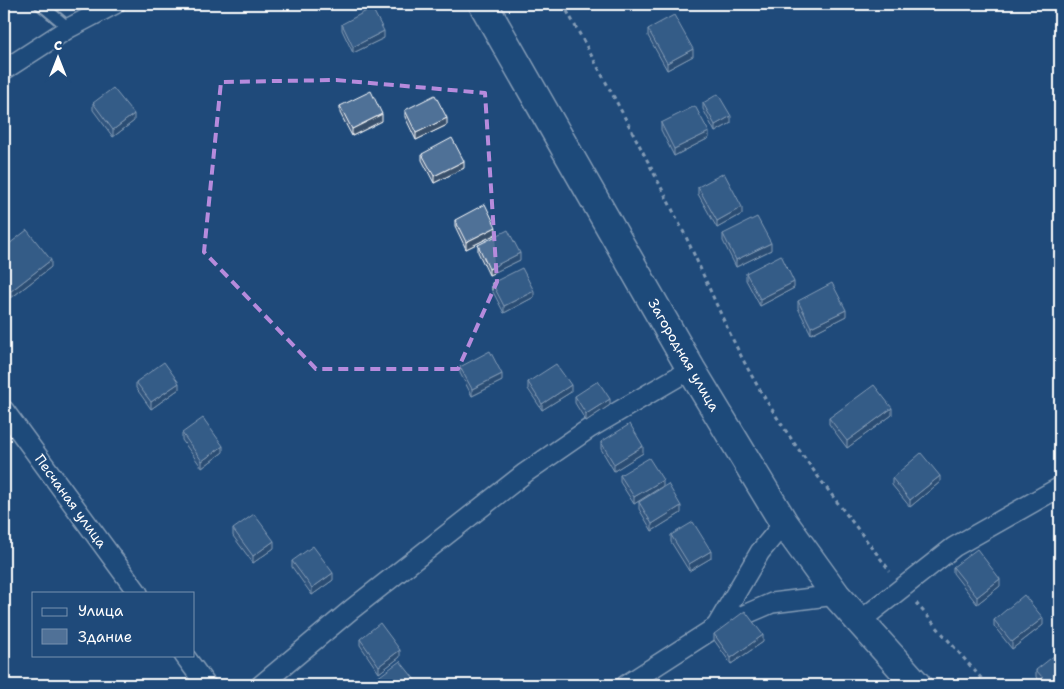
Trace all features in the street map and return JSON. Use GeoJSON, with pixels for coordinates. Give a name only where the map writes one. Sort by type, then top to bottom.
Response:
{"type":"FeatureCollection","features":[{"type":"Feature","properties":{"kind":"street"},"geometry":{"type":"LineString","coordinates":[[4,70],[69,28],[116,4]]}},
{"type":"Feature","properties":{"kind":"street","name":"Загородная улица"},"geometry":{"type":"LineString","coordinates":[[483,4],[691,368],[784,523],[836,595],[917,685]]}},
{"type":"Feature","properties":{"kind":"street"},"geometry":{"type":"LineString","coordinates":[[261,685],[352,609],[525,473],[590,428],[691,368]]}},
{"type":"Feature","properties":{"kind":"street","name":"Песчаная улица"},"geometry":{"type":"LineString","coordinates":[[4,410],[137,592]]}},
{"type":"Feature","properties":{"kind":"street"},"geometry":{"type":"LineString","coordinates":[[860,621],[954,547],[1060,487]]}},
{"type":"Feature","properties":{"kind":"street"},"geometry":{"type":"LineString","coordinates":[[716,627],[760,552],[784,523]]}},
{"type":"Feature","properties":{"kind":"street"},"geometry":{"type":"LineString","coordinates":[[626,685],[716,627],[772,603],[836,595]]}},
{"type":"Feature","properties":{"kind":"street"},"geometry":{"type":"LineString","coordinates":[[185,656],[206,685]]}},
{"type":"Feature","properties":{"kind":"lane"},"geometry":{"type":"LineString","coordinates":[[40,4],[69,28]]}},
{"type":"Feature","properties":{"kind":"path"},"geometry":{"type":"LineString","coordinates":[[563,4],[604,78],[686,238],[721,314],[759,389],[806,460],[903,588],[987,685]]}},
{"type":"Feature","properties":{"kind":"highlighted area"},"geometry":{"type":"Polygon","coordinates":[[[336,80],[485,93],[497,282],[458,369],[316,369],[204,252],[221,82],[336,80]]]}},
{"type":"Feature","properties":{"kind":"building"},"geometry":{"type":"Polygon","coordinates":[[[372,8],[384,31],[353,47],[342,24],[372,8]]]}},
{"type":"Feature","properties":{"kind":"building"},"geometry":{"type":"Polygon","coordinates":[[[674,15],[693,49],[667,63],[648,29],[674,15]]]}},
{"type":"Feature","properties":{"kind":"building"},"geometry":{"type":"Polygon","coordinates":[[[113,88],[134,114],[113,130],[93,103],[113,88]]]}},
{"type":"Feature","properties":{"kind":"building"},"geometry":{"type":"Polygon","coordinates":[[[371,91],[382,114],[352,129],[340,106],[371,91]]]}},
{"type":"Feature","properties":{"kind":"building"},"geometry":{"type":"Polygon","coordinates":[[[718,94],[731,116],[715,125],[703,103],[718,94]]]}},
{"type":"Feature","properties":{"kind":"building"},"geometry":{"type":"Polygon","coordinates":[[[435,95],[447,118],[416,133],[405,110],[435,95]]]}},
{"type":"Feature","properties":{"kind":"building"},"geometry":{"type":"Polygon","coordinates":[[[695,106],[709,132],[674,149],[661,123],[695,106]]]}},
{"type":"Feature","properties":{"kind":"building"},"geometry":{"type":"Polygon","coordinates":[[[452,138],[464,161],[434,176],[422,154],[452,138]]]}},
{"type":"Feature","properties":{"kind":"building"},"geometry":{"type":"Polygon","coordinates":[[[724,173],[742,207],[717,221],[698,187],[724,173]]]}},
{"type":"Feature","properties":{"kind":"building"},"geometry":{"type":"Polygon","coordinates":[[[485,204],[496,227],[466,242],[455,220],[485,204]]]}},
{"type":"Feature","properties":{"kind":"building"},"geometry":{"type":"Polygon","coordinates":[[[757,217],[771,243],[736,260],[723,234],[757,217]]]}},
{"type":"Feature","properties":{"kind":"building"},"geometry":{"type":"Polygon","coordinates":[[[27,230],[51,260],[11,291],[4,283],[4,248],[27,230]]]}},
{"type":"Feature","properties":{"kind":"building"},"geometry":{"type":"Polygon","coordinates":[[[508,230],[520,253],[489,269],[478,245],[508,230]]]}},
{"type":"Feature","properties":{"kind":"building"},"geometry":{"type":"Polygon","coordinates":[[[781,255],[794,282],[760,299],[746,273],[781,255]]]}},
{"type":"Feature","properties":{"kind":"building"},"geometry":{"type":"Polygon","coordinates":[[[522,268],[534,291],[504,306],[492,283],[522,268]]]}},
{"type":"Feature","properties":{"kind":"building"},"geometry":{"type":"Polygon","coordinates":[[[832,283],[846,310],[811,327],[798,301],[832,283]]]}},
{"type":"Feature","properties":{"kind":"building"},"geometry":{"type":"Polygon","coordinates":[[[490,351],[502,374],[472,389],[460,367],[490,351]]]}},
{"type":"Feature","properties":{"kind":"building"},"geometry":{"type":"Polygon","coordinates":[[[164,362],[179,383],[151,402],[136,382],[164,362]]]}},
{"type":"Feature","properties":{"kind":"building"},"geometry":{"type":"Polygon","coordinates":[[[556,364],[571,385],[542,404],[528,382],[556,364]]]}},
{"type":"Feature","properties":{"kind":"building"},"geometry":{"type":"Polygon","coordinates":[[[598,381],[610,399],[586,414],[575,396],[598,381]]]}},
{"type":"Feature","properties":{"kind":"building"},"geometry":{"type":"Polygon","coordinates":[[[874,385],[892,408],[847,441],[829,418],[874,385]]]}},
{"type":"Feature","properties":{"kind":"building"},"geometry":{"type":"Polygon","coordinates":[[[203,418],[223,446],[202,461],[182,433],[203,418]]]}},
{"type":"Feature","properties":{"kind":"building"},"geometry":{"type":"Polygon","coordinates":[[[630,424],[643,446],[614,464],[601,442],[630,424]]]}},
{"type":"Feature","properties":{"kind":"building"},"geometry":{"type":"Polygon","coordinates":[[[921,453],[940,476],[910,500],[892,478],[921,453]]]}},
{"type":"Feature","properties":{"kind":"building"},"geometry":{"type":"Polygon","coordinates":[[[649,458],[663,480],[634,497],[620,475],[649,458]]]}},
{"type":"Feature","properties":{"kind":"building"},"geometry":{"type":"Polygon","coordinates":[[[668,484],[681,506],[652,524],[639,502],[668,484]]]}},
{"type":"Feature","properties":{"kind":"building"},"geometry":{"type":"Polygon","coordinates":[[[254,514],[274,541],[253,556],[233,529],[254,514]]]}},
{"type":"Feature","properties":{"kind":"building"},"geometry":{"type":"Polygon","coordinates":[[[693,522],[711,551],[689,564],[671,535],[693,522]]]}},
{"type":"Feature","properties":{"kind":"building"},"geometry":{"type":"Polygon","coordinates":[[[313,546],[333,573],[312,588],[292,561],[313,546]]]}},
{"type":"Feature","properties":{"kind":"building"},"geometry":{"type":"Polygon","coordinates":[[[977,549],[1000,579],[977,597],[953,567],[977,549]]]}},
{"type":"Feature","properties":{"kind":"building"},"geometry":{"type":"Polygon","coordinates":[[[1024,595],[1043,618],[1012,642],[994,620],[1024,595]]]}},
{"type":"Feature","properties":{"kind":"building"},"geometry":{"type":"Polygon","coordinates":[[[745,611],[763,635],[731,658],[714,634],[745,611]]]}},
{"type":"Feature","properties":{"kind":"building"},"geometry":{"type":"Polygon","coordinates":[[[380,623],[400,650],[379,666],[360,639],[380,623]]]}},
{"type":"Feature","properties":{"kind":"building"},"geometry":{"type":"Polygon","coordinates":[[[1060,651],[1060,682],[1057,685],[1049,685],[1036,670],[1060,651]]]}},
{"type":"Feature","properties":{"kind":"building"},"geometry":{"type":"Polygon","coordinates":[[[400,661],[416,681],[410,685],[377,685],[373,681],[400,661]]]}}]}
